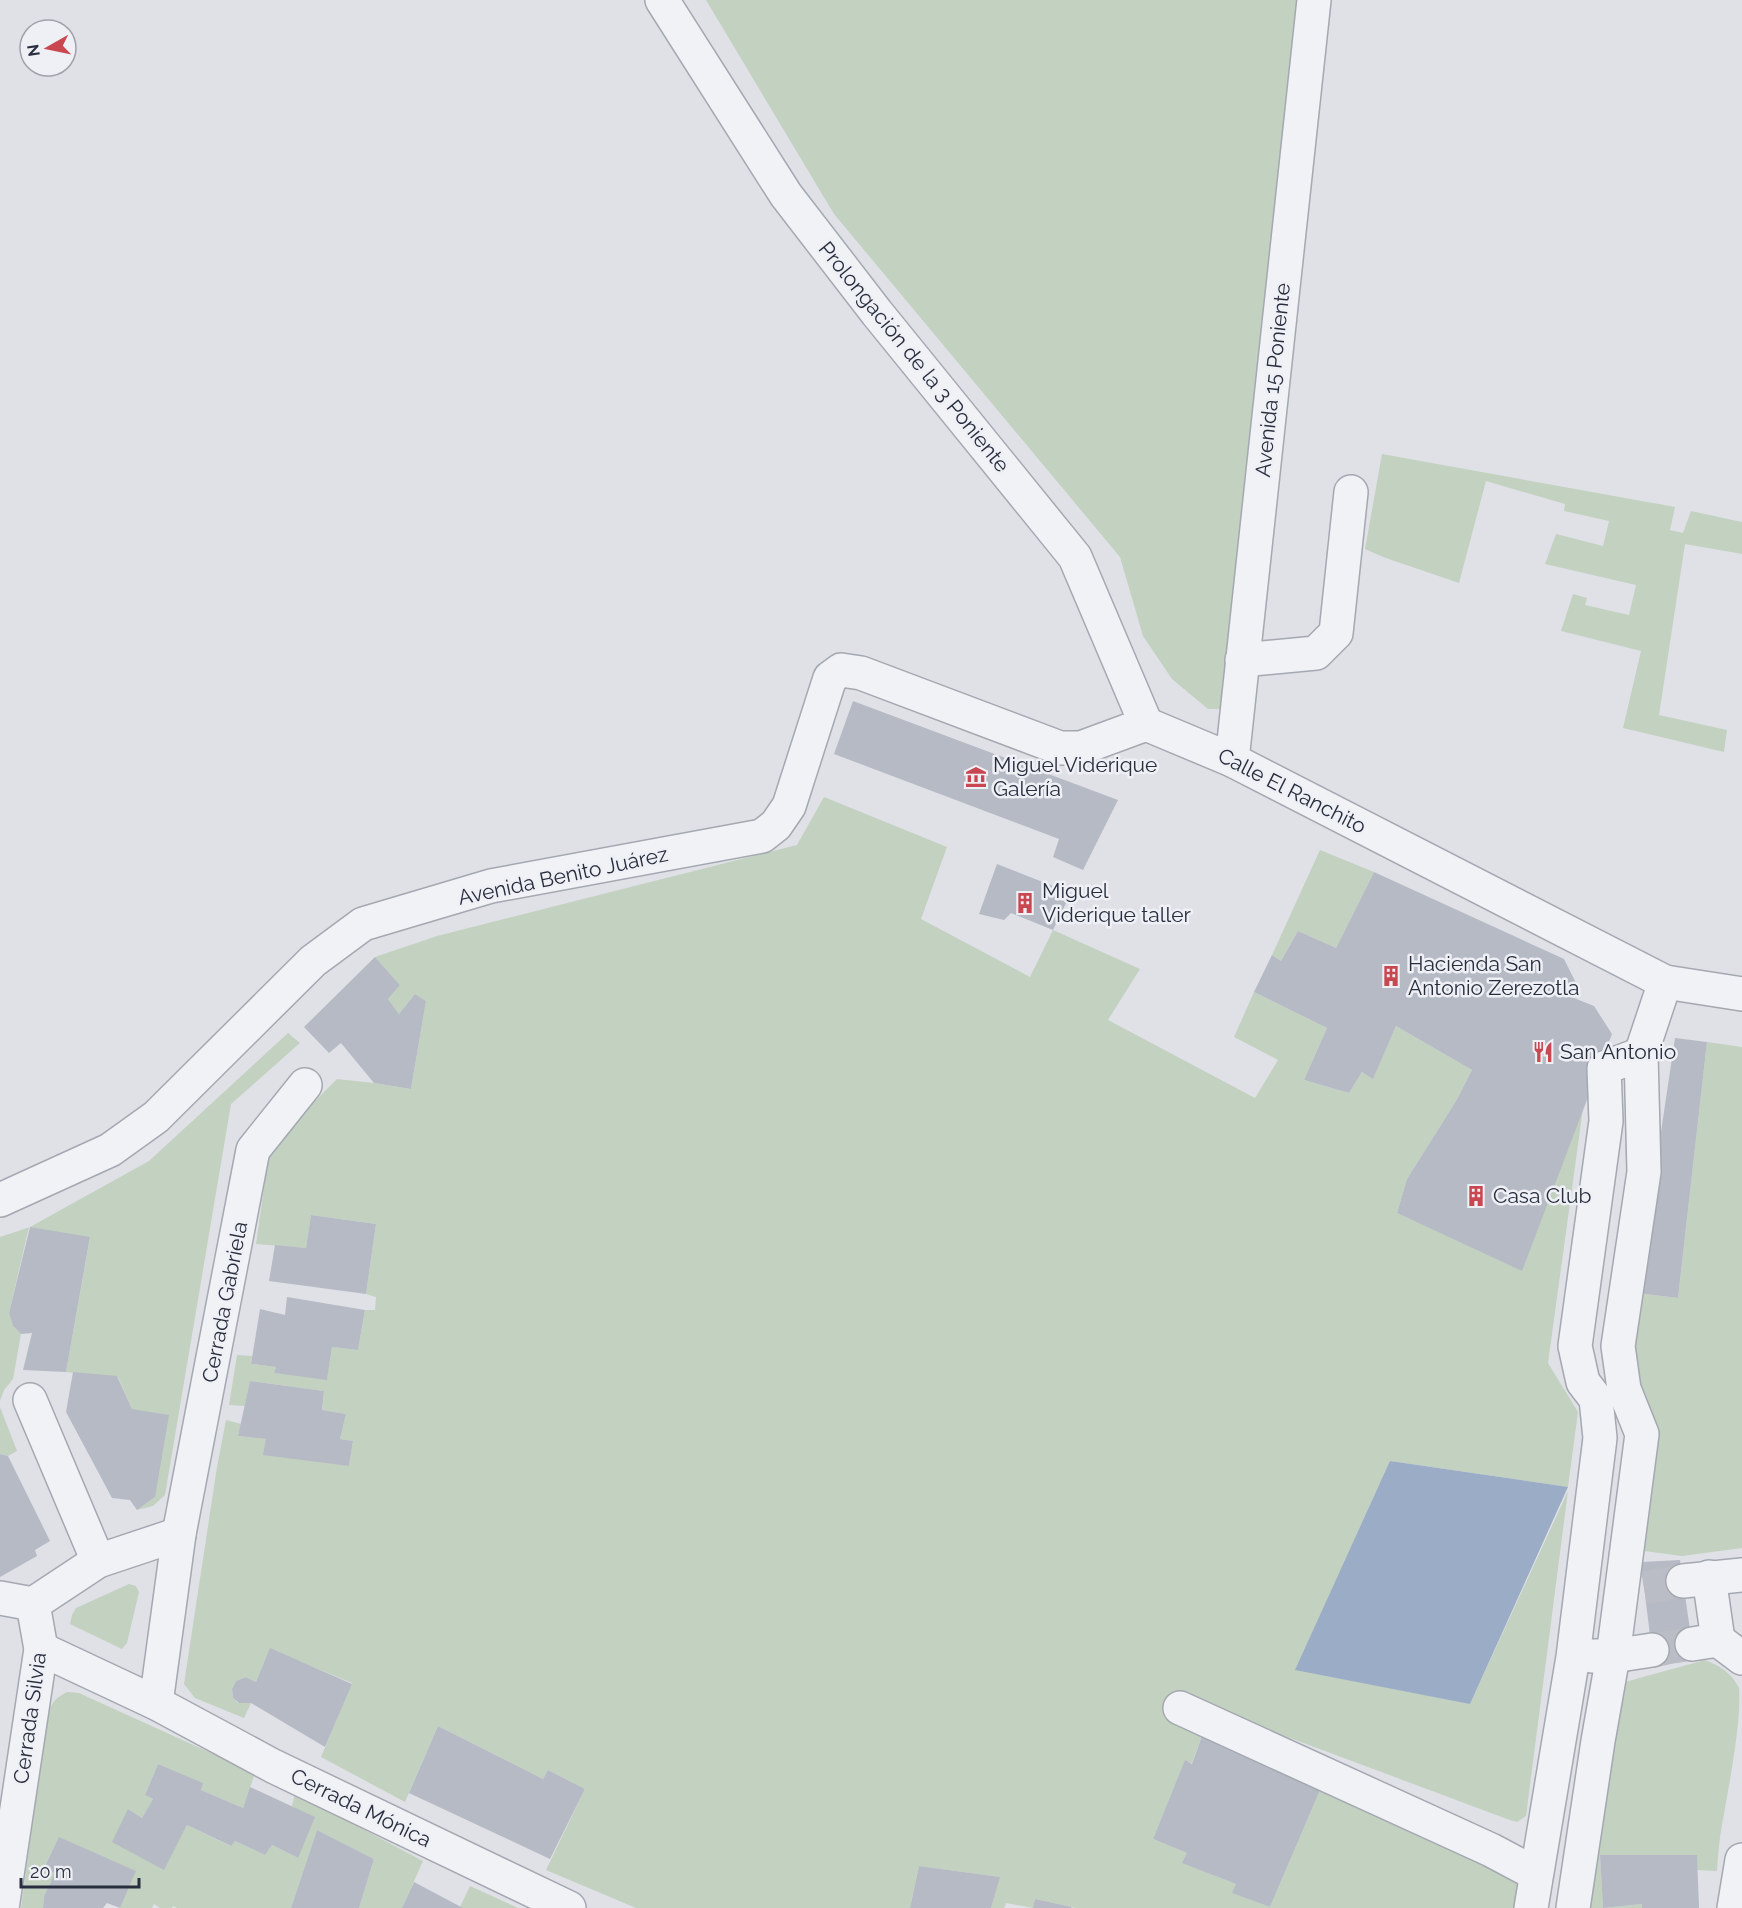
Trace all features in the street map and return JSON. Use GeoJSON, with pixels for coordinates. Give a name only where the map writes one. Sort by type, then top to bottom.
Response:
{"type":"FeatureCollection","features":[{"type":"Feature","properties":{"kind":"street","name":"Prolongación de la 3 Poniente"},"geometry":{"type":"LineString","coordinates":[[662,0],[786,195],[877,313],[1075,557],[1146,724]]}},
{"type":"Feature","properties":{"kind":"street","name":"Avenida 15 Poniente"},"geometry":{"type":"LineString","coordinates":[[1232,759],[1314,0]]}},
{"type":"Feature","properties":{"kind":"street"},"geometry":{"type":"LineString","coordinates":[[1242,660],[1316,653],[1336,633],[1351,492]]}},
{"type":"Feature","properties":{"kind":"street","name":"Avenida Benito Juárez"},"geometry":{"type":"LineString","coordinates":[[0,1200],[110,1150],[156,1117],[313,961],[363,924],[491,886],[762,836],[776,825],[789,806],[830,678],[841,670],[861,673],[1060,748],[1082,748],[1146,724]]}},
{"type":"Feature","properties":{"kind":"street","name":"Calle El Ranchito"},"geometry":{"type":"LineString","coordinates":[[1146,724],[1232,759],[1665,982],[1742,994]]}},
{"type":"Feature","properties":{"kind":"street"},"geometry":{"type":"LineString","coordinates":[[1531,1908],[1573,1656],[1600,1438],[1618,1346],[1644,1172],[1641,1054],[1665,982]]}},
{"type":"Feature","properties":{"kind":"street"},"geometry":{"type":"LineString","coordinates":[[1573,1908],[1613,1656],[1633,1589],[1642,1434],[1610,1394],[1583,1382],[1575,1346],[1606,1121],[1604,1068],[1641,1054]]}},
{"type":"Feature","properties":{"kind":"street","name":"Cerrada Gabriela"},"geometry":{"type":"LineString","coordinates":[[179,1534],[254,1150],[305,1085]]}},
{"type":"Feature","properties":{"kind":"street"},"geometry":{"type":"LineString","coordinates":[[30,1400],[98,1561]]}},
{"type":"Feature","properties":{"kind":"street"},"geometry":{"type":"LineString","coordinates":[[0,1598],[33,1604],[98,1561],[179,1534],[156,1703]]}},
{"type":"Feature","properties":{"kind":"street"},"geometry":{"type":"LineString","coordinates":[[1718,1647],[1696,1579],[1742,1575]]}},
{"type":"Feature","properties":{"kind":"street"},"geometry":{"type":"LineString","coordinates":[[1581,1598],[1633,1589]]}},
{"type":"Feature","properties":{"kind":"street","name":"Cerrada Silvia"},"geometry":{"type":"LineString","coordinates":[[2,1908],[41,1649],[33,1604]]}},
{"type":"Feature","properties":{"kind":"street","name":"Cerrada Mónica"},"geometry":{"type":"LineString","coordinates":[[41,1649],[156,1703],[273,1766],[569,1908]]}},
{"type":"Feature","properties":{"kind":"street"},"geometry":{"type":"LineString","coordinates":[[1573,1656],[1613,1656],[1652,1650]]}},
{"type":"Feature","properties":{"kind":"street"},"geometry":{"type":"LineString","coordinates":[[1180,1708],[1491,1850],[1536,1874]]}},
{"type":"Feature","properties":{"kind":"street"},"geometry":{"type":"LineString","coordinates":[[1734,1908],[1742,1860]]}},
{"type":"Feature","properties":{"kind":"green space"},"geometry":{"type":"Polygon","coordinates":[[[706,0],[1300,0],[1227,709],[1208,709],[1172,679],[1143,636],[1120,557],[834,214],[706,0]]]}},
{"type":"Feature","properties":{"kind":"green space"},"geometry":{"type":"Polygon","coordinates":[[[1382,454],[1675,507],[1670,530],[1683,533],[1691,511],[1742,522],[1742,554],[1685,544],[1659,715],[1727,730],[1724,752],[1623,728],[1641,651],[1561,631],[1573,594],[1587,598],[1585,605],[1629,615],[1636,585],[1545,564],[1556,534],[1603,546],[1609,521],[1564,511],[1565,504],[1486,481],[1459,583],[1365,549],[1382,454]]]}},
{"type":"Feature","properties":{"kind":"green space"},"geometry":{"type":"Polygon","coordinates":[[[824,797],[947,847],[921,919],[1030,977],[1053,930],[1140,969],[1108,1020],[1255,1098],[1278,1060],[1234,1037],[1254,992],[1327,1028],[1304,1080],[1349,1093],[1362,1072],[1373,1078],[1396,1026],[1472,1070],[1456,1101],[1407,1179],[1397,1213],[1522,1270],[1584,1101],[1548,1363],[1578,1412],[1568,1487],[1390,1461],[1470,1704],[1568,1491],[1526,1816],[1517,1822],[1507,1819],[1170,1693],[1163,1714],[1203,1733],[1192,1763],[1185,1761],[1153,1839],[1187,1853],[1183,1863],[1236,1884],[1233,1893],[1270,1907],[1323,1783],[1517,1880],[1515,1908],[1076,1908],[1035,1899],[1033,1908],[1006,1903],[1004,1908],[991,1908],[999,1877],[919,1866],[910,1908],[636,1908],[546,1870],[585,1789],[548,1770],[543,1779],[438,1726],[405,1802],[321,1757],[352,1683],[270,1649],[256,1682],[246,1677],[236,1681],[232,1689],[233,1698],[238,1703],[251,1703],[244,1718],[195,1698],[184,1684],[226,1420],[241,1424],[238,1436],[266,1439],[349,1466],[353,1441],[340,1439],[346,1414],[322,1410],[324,1391],[250,1381],[245,1406],[229,1405],[237,1355],[252,1356],[251,1364],[276,1367],[275,1373],[327,1379],[332,1347],[358,1350],[365,1310],[375,1310],[376,1297],[366,1294],[376,1224],[311,1215],[306,1248],[256,1244],[270,1146],[337,1079],[411,1089],[426,1001],[415,994],[399,1014],[388,999],[400,985],[375,957],[437,936],[797,845],[824,797]]]}},
{"type":"Feature","properties":{"kind":"green space"},"geometry":{"type":"Polygon","coordinates":[[[1320,850],[1374,872],[1336,948],[1298,931],[1281,961],[1272,955],[1320,850]]]}},
{"type":"Feature","properties":{"kind":"green space"},"geometry":{"type":"Polygon","coordinates":[[[288,1033],[300,1043],[231,1104],[165,1495],[153,1506],[137,1510],[155,1497],[132,1409],[118,1377],[66,1372],[90,1238],[30,1227],[149,1161],[288,1033]]]}},
{"type":"Feature","properties":{"kind":"green space"},"geometry":{"type":"Polygon","coordinates":[[[1707,1042],[1742,1047],[1742,1548],[1682,1556],[1637,1550],[1632,1397],[1637,1293],[1678,1298],[1707,1042]]]}},
{"type":"Feature","properties":{"kind":"green space"},"geometry":{"type":"Polygon","coordinates":[[[29,1227],[9,1313],[13,1326],[21,1334],[13,1379],[4,1390],[0,1401],[0,1237],[29,1227]]]}},
{"type":"Feature","properties":{"kind":"green space"},"geometry":{"type":"Polygon","coordinates":[[[0,1407],[17,1451],[8,1456],[0,1454],[0,1407]]]}},
{"type":"Feature","properties":{"kind":"green space"},"geometry":{"type":"Polygon","coordinates":[[[129,1584],[136,1586],[139,1592],[127,1643],[122,1649],[70,1624],[76,1608],[129,1584]]]}},
{"type":"Feature","properties":{"kind":"green space"},"geometry":{"type":"Polygon","coordinates":[[[1705,1660],[1710,1662],[1729,1674],[1739,1688],[1737,1737],[1720,1836],[1717,1871],[1697,1870],[1697,1855],[1600,1855],[1603,1908],[1582,1908],[1614,1685],[1705,1660]]]}},
{"type":"Feature","properties":{"kind":"green space"},"geometry":{"type":"Polygon","coordinates":[[[67,1692],[79,1693],[255,1773],[243,1808],[201,1790],[202,1783],[158,1764],[145,1795],[153,1799],[142,1818],[128,1809],[164,1869],[187,1825],[230,1846],[235,1841],[265,1855],[272,1845],[298,1858],[292,1806],[295,1793],[423,1861],[402,1908],[359,1908],[374,1859],[317,1830],[291,1908],[177,1908],[173,1906],[172,1908],[160,1908],[154,1904],[152,1908],[120,1908],[135,1871],[59,1838],[43,1869],[55,1873],[44,1896],[43,1908],[21,1908],[47,1717],[54,1702],[67,1692]]]}},
{"type":"Feature","properties":{"kind":"green space"},"geometry":{"type":"Polygon","coordinates":[[[470,1886],[518,1908],[460,1907],[470,1886]]]}},
{"type":"Feature","properties":{"kind":"green space"},"geometry":{"type":"Polygon","coordinates":[[[1642,1904],[1642,1908],[1603,1908],[1642,1904]]]}},
{"type":"Feature","properties":{"kind":"water"},"geometry":{"type":"Polygon","coordinates":[[[1390,1461],[1568,1487],[1470,1704],[1295,1670],[1390,1461]]]}},
{"type":"Feature","properties":{"kind":"building","name":"Miguel Viderique Galería"},"geometry":{"type":"Polygon","coordinates":[[[853,701],[1118,800],[1083,870],[1053,857],[1059,839],[834,754],[853,701]]]}},
{"type":"Feature","properties":{"kind":"building","name":"Miguel Viderique taller"},"geometry":{"type":"Polygon","coordinates":[[[997,864],[1071,893],[1053,930],[1011,913],[1004,920],[979,914],[997,864]]]}},
{"type":"Feature","properties":{"kind":"building"},"geometry":{"type":"Polygon","coordinates":[[[1374,872],[1564,959],[1577,985],[1561,986],[1564,994],[1594,1006],[1612,1034],[1522,1271],[1397,1213],[1407,1179],[1456,1101],[1472,1070],[1396,1026],[1373,1079],[1362,1072],[1349,1093],[1304,1080],[1327,1028],[1254,992],[1272,955],[1281,961],[1298,931],[1336,948],[1374,872]]]}},
{"type":"Feature","properties":{"kind":"building"},"geometry":{"type":"Polygon","coordinates":[[[375,957],[400,985],[388,999],[399,1014],[415,994],[426,1001],[411,1089],[374,1083],[341,1043],[329,1053],[304,1027],[375,957]]]}},
{"type":"Feature","properties":{"kind":"building"},"geometry":{"type":"Polygon","coordinates":[[[1675,1038],[1707,1042],[1678,1298],[1637,1293],[1675,1038]]]}},
{"type":"Feature","properties":{"kind":"building"},"geometry":{"type":"Polygon","coordinates":[[[311,1215],[376,1224],[366,1294],[269,1281],[275,1245],[306,1248],[311,1215]]]}},
{"type":"Feature","properties":{"kind":"building"},"geometry":{"type":"Polygon","coordinates":[[[30,1227],[90,1237],[66,1372],[23,1370],[32,1333],[21,1334],[13,1326],[9,1313],[30,1227]]]}},
{"type":"Feature","properties":{"kind":"building"},"geometry":{"type":"Polygon","coordinates":[[[287,1297],[365,1310],[358,1350],[332,1347],[327,1380],[274,1373],[276,1367],[251,1364],[260,1309],[285,1315],[287,1297]]]}},
{"type":"Feature","properties":{"kind":"building"},"geometry":{"type":"Polygon","coordinates":[[[73,1372],[117,1376],[132,1409],[169,1415],[155,1497],[137,1510],[130,1500],[112,1498],[66,1412],[73,1372]]]}},
{"type":"Feature","properties":{"kind":"building"},"geometry":{"type":"Polygon","coordinates":[[[250,1381],[324,1391],[322,1410],[346,1414],[340,1439],[353,1441],[349,1466],[263,1455],[266,1439],[238,1436],[250,1381]]]}},
{"type":"Feature","properties":{"kind":"building"},"geometry":{"type":"Polygon","coordinates":[[[0,1454],[8,1456],[50,1541],[35,1550],[37,1556],[0,1577],[0,1454]]]}},
{"type":"Feature","properties":{"kind":"building"},"geometry":{"type":"Polygon","coordinates":[[[1680,1560],[1694,1658],[1654,1668],[1641,1562],[1680,1560]]]}},
{"type":"Feature","properties":{"kind":"building"},"geometry":{"type":"Polygon","coordinates":[[[270,1648],[352,1684],[325,1747],[251,1703],[239,1703],[233,1698],[232,1689],[236,1681],[246,1677],[256,1682],[270,1648]]]}},
{"type":"Feature","properties":{"kind":"building"},"geometry":{"type":"Polygon","coordinates":[[[438,1726],[543,1779],[548,1770],[585,1789],[550,1859],[409,1793],[438,1726]]]}},
{"type":"Feature","properties":{"kind":"building"},"geometry":{"type":"Polygon","coordinates":[[[1203,1733],[1323,1783],[1270,1907],[1232,1893],[1236,1884],[1182,1863],[1187,1853],[1153,1839],[1185,1760],[1192,1764],[1203,1733]]]}},
{"type":"Feature","properties":{"kind":"building"},"geometry":{"type":"Polygon","coordinates":[[[158,1764],[203,1783],[201,1790],[243,1808],[250,1787],[315,1817],[298,1858],[272,1845],[265,1855],[235,1841],[231,1846],[187,1825],[164,1870],[112,1842],[128,1809],[142,1818],[153,1799],[145,1795],[158,1764]]]}},
{"type":"Feature","properties":{"kind":"building"},"geometry":{"type":"Polygon","coordinates":[[[317,1830],[374,1859],[359,1908],[291,1908],[317,1830]]]}},
{"type":"Feature","properties":{"kind":"building"},"geometry":{"type":"Polygon","coordinates":[[[59,1837],[136,1871],[120,1908],[107,1903],[103,1908],[43,1908],[44,1896],[55,1873],[43,1870],[59,1837]]]}},
{"type":"Feature","properties":{"kind":"building"},"geometry":{"type":"Polygon","coordinates":[[[1600,1855],[1697,1855],[1699,1908],[1642,1908],[1642,1904],[1603,1908],[1600,1855]]]}},
{"type":"Feature","properties":{"kind":"building"},"geometry":{"type":"Polygon","coordinates":[[[919,1866],[1000,1877],[991,1908],[910,1908],[919,1866]]]}},
{"type":"Feature","properties":{"kind":"building"},"geometry":{"type":"Polygon","coordinates":[[[414,1882],[463,1908],[402,1908],[414,1882]]]}},
{"type":"Feature","properties":{"kind":"building"},"geometry":{"type":"Polygon","coordinates":[[[1035,1899],[1072,1907],[1033,1908],[1035,1899]]]}},
{"type":"Feature","properties":{"kind":"tunnel"},"geometry":{"type":"LineString","coordinates":[[1644,1588],[1683,1581]]}},
{"type":"Feature","properties":{"kind":"tunnel"},"geometry":{"type":"LineString","coordinates":[[1652,1650],[1692,1644]]}},
{"type":"Feature","properties":{"kind":"place","name":"Miguel Viderique Galería"},"geometry":{"type":"Point","coordinates":[976,777]}},
{"type":"Feature","properties":{"kind":"place","name":"Miguel Viderique taller"},"geometry":{"type":"Point","coordinates":[1025,903]}},
{"type":"Feature","properties":{"kind":"place","name":"Hacienda San Antonio Zerezotla"},"geometry":{"type":"Point","coordinates":[1391,976]}},
{"type":"Feature","properties":{"kind":"place","name":"San Antonio"},"geometry":{"type":"Point","coordinates":[1543,1052]}},
{"type":"Feature","properties":{"kind":"place","name":"Casa Club"},"geometry":{"type":"Point","coordinates":[1476,1196]}}]}
